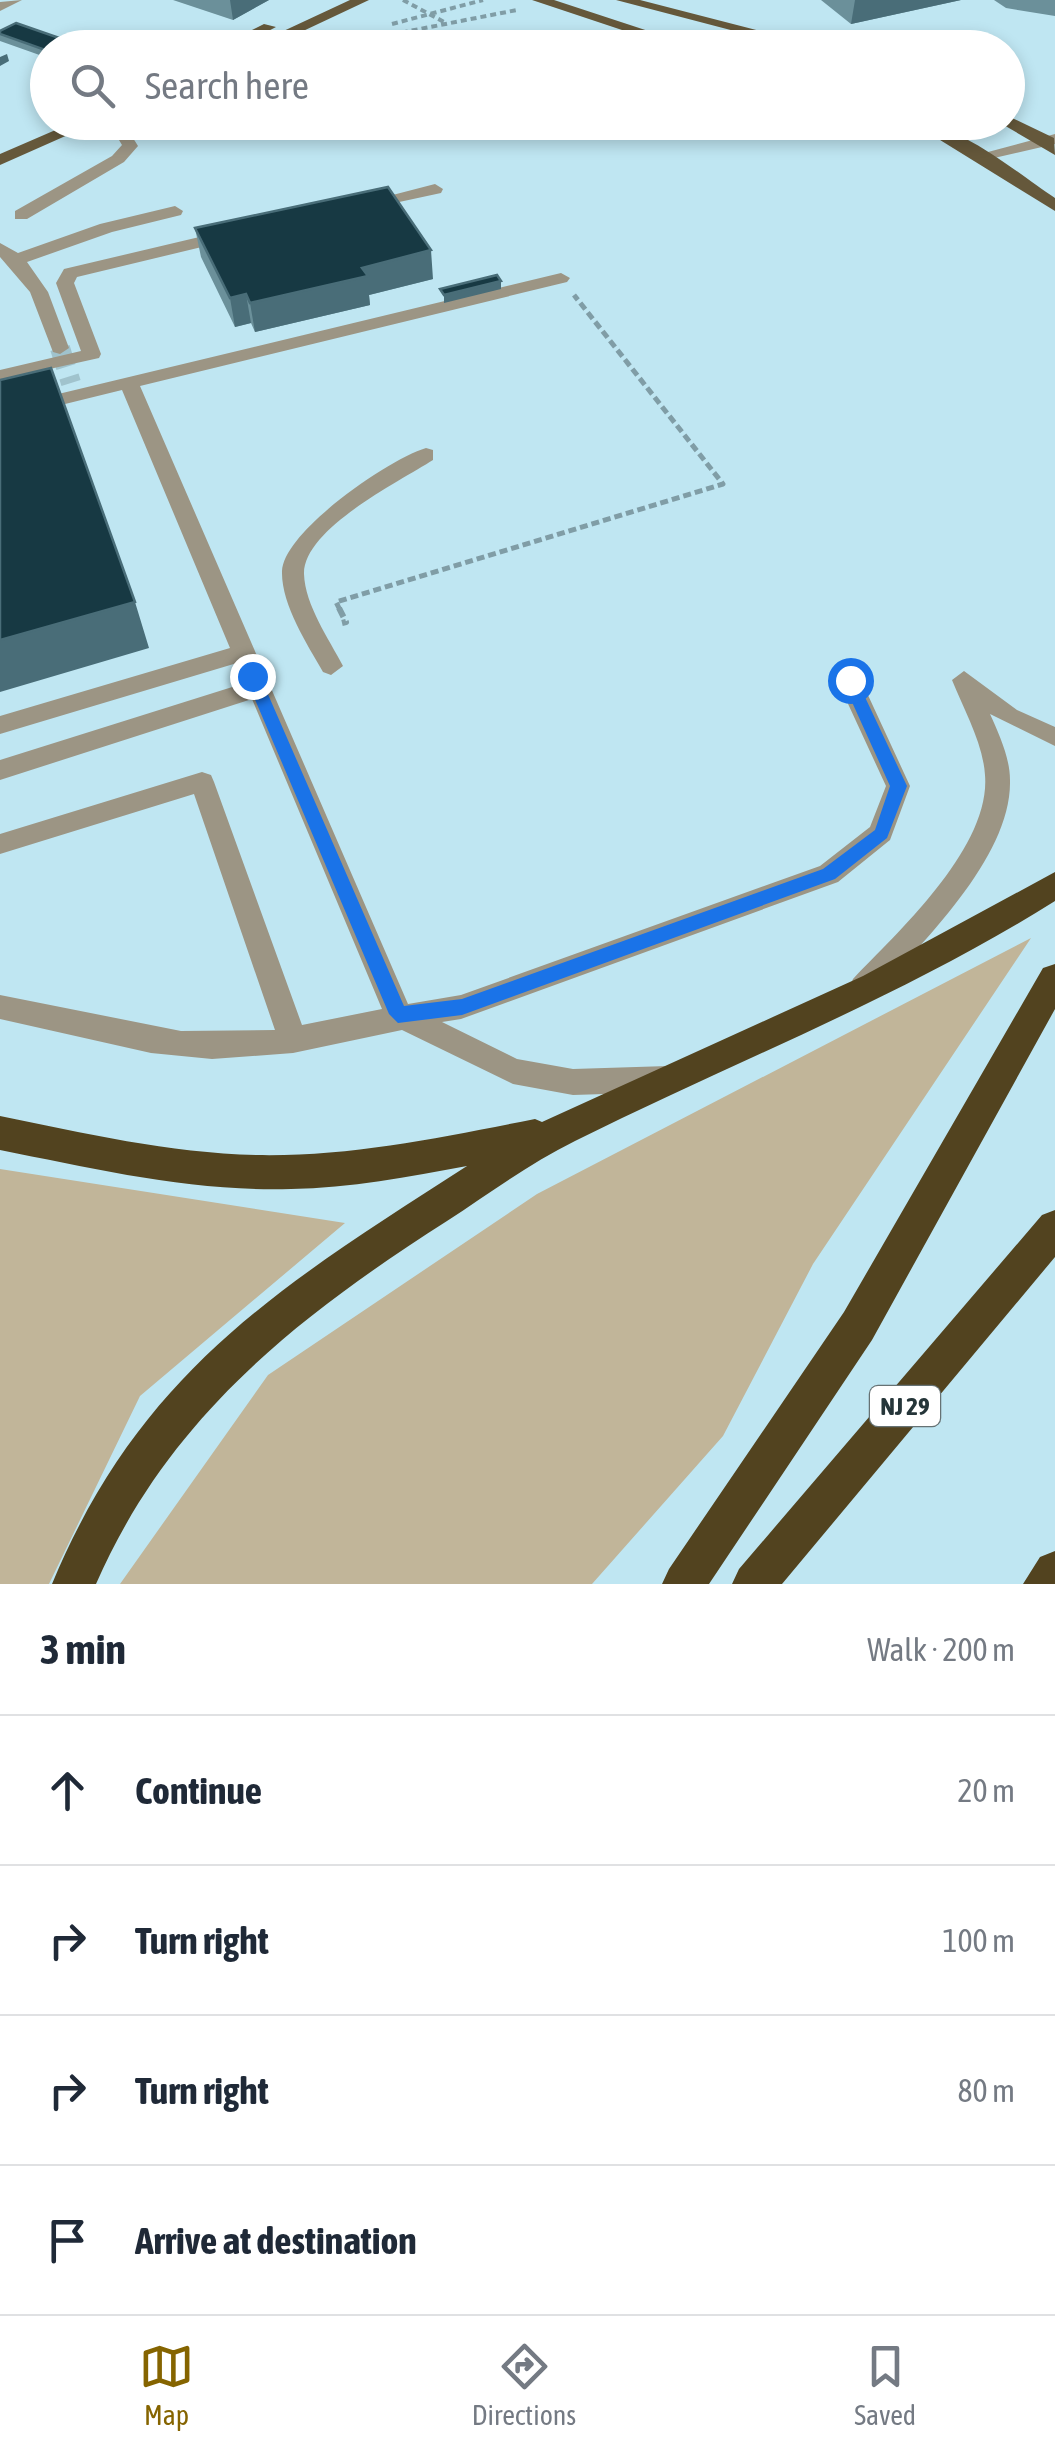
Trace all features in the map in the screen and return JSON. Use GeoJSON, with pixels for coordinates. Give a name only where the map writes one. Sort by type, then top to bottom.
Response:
{"type":"FeatureCollection","features":[{"type":"Feature","properties":{"kind":"highway"},"geometry":{"type":"LineString","coordinates":[[74,1584],[116,1499],[170,1419],[247,1340],[367,1249],[558,1132],[855,996],[1055,885]]}},
{"type":"Feature","properties":{"kind":"highway"},"geometry":{"type":"LineString","coordinates":[[684,1584],[858,1326],[1055,978]]}},
{"type":"Feature","properties":{"kind":"highway"},"geometry":{"type":"LineString","coordinates":[[0,1133],[148,1162],[256,1172],[329,1170],[423,1158],[558,1132]]}},
{"type":"Feature","properties":{"kind":"highway","name":"NJ 29"},"geometry":{"type":"LineString","coordinates":[[754,1584],[1055,1228]]}},
{"type":"Feature","properties":{"kind":"highway"},"geometry":{"type":"LineString","coordinates":[[1045,1584],[1055,1572]]}},
{"type":"Feature","properties":{"kind":"main road"},"geometry":{"type":"LineString","coordinates":[[262,30],[328,0]]}},
{"type":"Feature","properties":{"kind":"main road"},"geometry":{"type":"LineString","coordinates":[[294,30],[362,0]]}},
{"type":"Feature","properties":{"kind":"main road"},"geometry":{"type":"LineString","coordinates":[[539,0],[635,30]]}},
{"type":"Feature","properties":{"kind":"main road"},"geometry":{"type":"LineString","coordinates":[[623,0],[746,30]]}},
{"type":"Feature","properties":{"kind":"main road"},"geometry":{"type":"LineString","coordinates":[[1025,129],[1053,143]]}},
{"type":"Feature","properties":{"kind":"main road"},"geometry":{"type":"LineString","coordinates":[[0,143],[30,131]]}},
{"type":"Feature","properties":{"kind":"main road"},"geometry":{"type":"LineString","coordinates":[[0,160],[47,140]]}},
{"type":"Feature","properties":{"kind":"main road"},"geometry":{"type":"LineString","coordinates":[[952,140],[1055,206]]}},
{"type":"Feature","properties":{"kind":"street"},"geometry":{"type":"LineString","coordinates":[[0,8],[15,0]]}},
{"type":"Feature","properties":{"kind":"street"},"geometry":{"type":"LineString","coordinates":[[20,215],[118,159],[130,146],[127,140]]}},
{"type":"Feature","properties":{"kind":"street"},"geometry":{"type":"LineString","coordinates":[[982,156],[1053,143]]}},
{"type":"Feature","properties":{"kind":"street"},"geometry":{"type":"LineString","coordinates":[[346,209],[435,188]]}},
{"type":"Feature","properties":{"kind":"street"},"geometry":{"type":"LineString","coordinates":[[60,348],[40,291],[8,254],[175,210]]}},
{"type":"Feature","properties":{"kind":"street"},"geometry":{"type":"LineString","coordinates":[[2,374],[92,354],[66,283],[70,273],[246,231]]}},
{"type":"Feature","properties":{"kind":"street"},"geometry":{"type":"LineString","coordinates":[[0,414],[561,278]]}},
{"type":"Feature","properties":{"kind":"street"},"geometry":{"type":"LineString","coordinates":[[129,383],[398,1014],[513,1072],[573,1082],[678,1078]]}},
{"type":"Feature","properties":{"kind":"street"},"geometry":{"type":"LineString","coordinates":[[331,666],[292,570],[298,546],[316,527],[426,455]]}},
{"type":"Feature","properties":{"kind":"street"},"geometry":{"type":"LineString","coordinates":[[0,725],[242,653]]}},
{"type":"Feature","properties":{"kind":"street"},"geometry":{"type":"LineString","coordinates":[[0,1007],[155,1040],[238,1046],[293,1040],[398,1014],[462,1007],[829,874],[882,834],[898,786],[850,680]]}},
{"type":"Feature","properties":{"kind":"street"},"geometry":{"type":"LineString","coordinates":[[855,996],[925,922],[986,835],[996,809],[999,777],[964,680],[1009,716],[1055,738]]}},
{"type":"Feature","properties":{"kind":"street"},"geometry":{"type":"LineString","coordinates":[[0,770],[256,688]]}},
{"type":"Feature","properties":{"kind":"street"},"geometry":{"type":"LineString","coordinates":[[0,844],[202,782],[293,1040]]}},
{"type":"Feature","properties":{"kind":"path"},"geometry":{"type":"LineString","coordinates":[[403,0],[447,24]]}},
{"type":"Feature","properties":{"kind":"path"},"geometry":{"type":"LineString","coordinates":[[392,24],[483,0]]}},
{"type":"Feature","properties":{"kind":"path"},"geometry":{"type":"LineString","coordinates":[[416,30],[523,8]]}},
{"type":"Feature","properties":{"kind":"path"},"geometry":{"type":"LineString","coordinates":[[380,17],[402,30]]}},
{"type":"Feature","properties":{"kind":"path"},"geometry":{"type":"LineString","coordinates":[[315,632],[346,622],[336,602],[723,484],[561,278]]}},
{"type":"Feature","properties":{"kind":"shaded area"},"geometry":{"type":"Polygon","coordinates":[[[1031,938],[813,1264],[723,1436],[592,1584],[120,1584],[268,1375],[537,1194],[1031,938]]]}},
{"type":"Feature","properties":{"kind":"shaded area"},"geometry":{"type":"Polygon","coordinates":[[[0,1169],[345,1223],[140,1396],[49,1584],[0,1584],[0,1169]]]}},
{"type":"Feature","properties":{"kind":"building"},"geometry":{"type":"Polygon","coordinates":[[[16,23],[36,30],[30,30],[30,45],[0,31],[16,23]]]}},
{"type":"Feature","properties":{"kind":"building"},"geometry":{"type":"Polygon","coordinates":[[[388,187],[431,250],[362,268],[368,276],[250,303],[246,294],[230,298],[195,228],[388,187]]]}},
{"type":"Feature","properties":{"kind":"building"},"geometry":{"type":"Polygon","coordinates":[[[497,275],[501,281],[444,295],[440,289],[497,275]]]}},
{"type":"Feature","properties":{"kind":"building"},"geometry":{"type":"Polygon","coordinates":[[[51,368],[135,602],[0,640],[0,380],[51,368]]]}},
{"type":"Feature","properties":{"kind":"tunnel"},"geometry":{"type":"LineString","coordinates":[[60,348],[71,383]]}},
{"type":"Feature","properties":{"kind":"route"},"geometry":{"type":"LineString","coordinates":[[252,676],[398,1014],[462,1007],[829,874],[882,834],[898,786],[850,680]]}}]}
